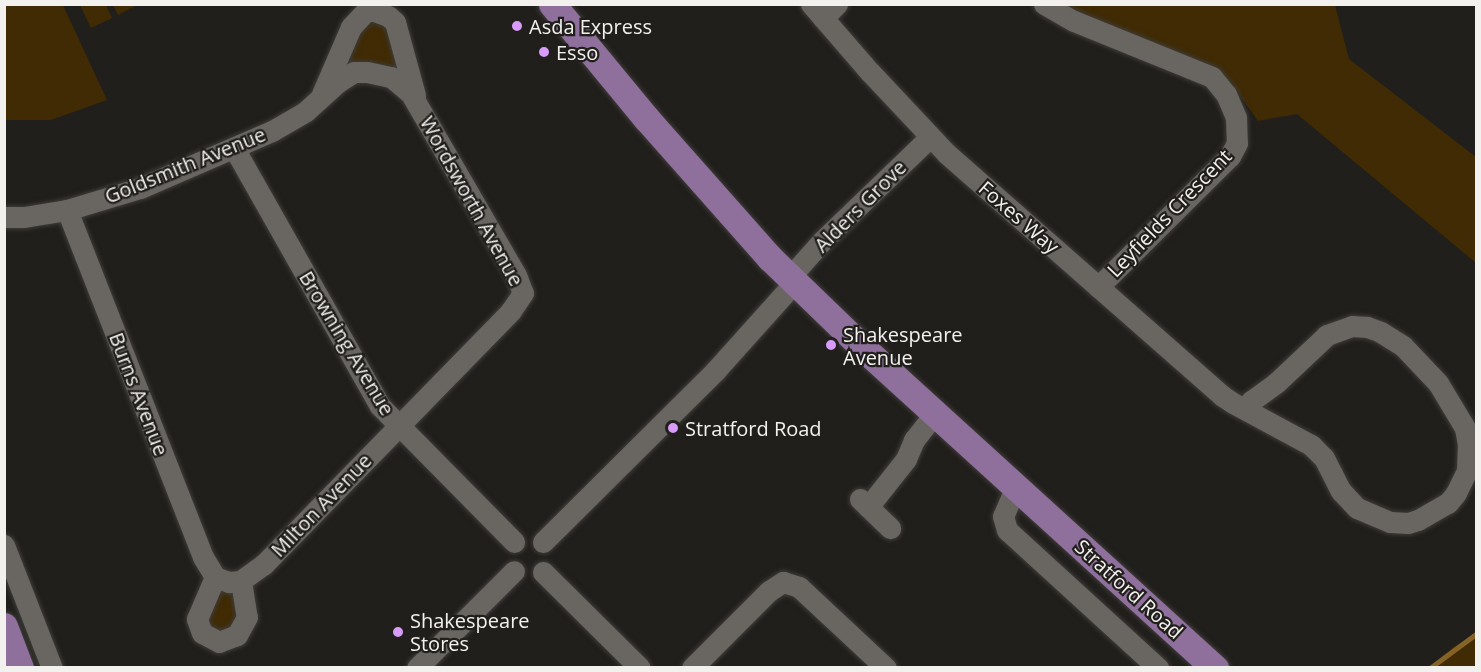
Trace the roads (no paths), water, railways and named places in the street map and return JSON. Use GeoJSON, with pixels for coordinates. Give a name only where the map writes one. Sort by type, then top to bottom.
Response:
{"type":"FeatureCollection","features":[{"type":"Feature","properties":{"kind":"main road","name":"Stratford Road"},"geometry":{"type":"LineString","coordinates":[[552,4],[741,227],[935,413],[1215,668]]}},
{"type":"Feature","properties":{"kind":"main road"},"geometry":{"type":"LineString","coordinates":[[4,626],[20,668]]}},
{"type":"Feature","properties":{"kind":"street","name":"Leyfields Crescent"},"geometry":{"type":"LineString","coordinates":[[1044,4],[1074,21],[1212,77],[1226,94],[1236,118],[1236,143],[1230,156],[1098,287]]}},
{"type":"Feature","properties":{"kind":"street","name":"Foxes Way"},"geometry":{"type":"LineString","coordinates":[[824,9],[930,137],[1221,395],[1246,410],[1311,445],[1324,458],[1349,501],[1366,514],[1383,520],[1408,523],[1438,510],[1456,493],[1467,470],[1468,453],[1465,428],[1438,383],[1403,346],[1381,332],[1367,327],[1352,327],[1327,335],[1276,383],[1251,401],[1246,410]]}},
{"type":"Feature","properties":{"kind":"street","name":"Goldsmith Avenue"},"geometry":{"type":"LineString","coordinates":[[321,97],[351,27],[366,11]]}},
{"type":"Feature","properties":{"kind":"street","name":"Wordsworth Avenue"},"geometry":{"type":"LineString","coordinates":[[366,11],[380,12],[395,22],[408,76],[420,108]]}},
{"type":"Feature","properties":{"kind":"street","name":"Goldsmith Avenue"},"geometry":{"type":"LineString","coordinates":[[4,217],[24,217],[66,210],[140,188],[272,131],[306,111],[354,72],[380,74]]}},
{"type":"Feature","properties":{"kind":"street","name":"Wordsworth Avenue"},"geometry":{"type":"LineString","coordinates":[[380,74],[404,86],[420,108],[516,275],[523,293],[511,311],[398,425]]}},
{"type":"Feature","properties":{"kind":"street","name":"Alders Grove"},"geometry":{"type":"LineString","coordinates":[[793,279],[822,241],[930,137]]}},
{"type":"Feature","properties":{"kind":"street","name":"Browning Avenue"},"geometry":{"type":"LineString","coordinates":[[234,148],[380,406],[514,542]]}},
{"type":"Feature","properties":{"kind":"street","name":"Burns Avenue"},"geometry":{"type":"LineString","coordinates":[[66,210],[203,557],[214,577]]}},
{"type":"Feature","properties":{"kind":"street"},"geometry":{"type":"LineString","coordinates":[[543,542],[716,370],[793,279]]}},
{"type":"Feature","properties":{"kind":"street"},"geometry":{"type":"LineString","coordinates":[[890,528],[864,503],[906,459],[914,440],[935,413]]}},
{"type":"Feature","properties":{"kind":"street","name":"Milton Avenue"},"geometry":{"type":"LineString","coordinates":[[241,581],[264,564],[398,425]]}},
{"type":"Feature","properties":{"kind":"street","name":"Stratford Road"},"geometry":{"type":"LineString","coordinates":[[1016,486],[1003,516],[1007,530],[1158,668]]}},
{"type":"Feature","properties":{"kind":"street"},"geometry":{"type":"LineString","coordinates":[[527,536],[543,542],[549,554],[548,564],[543,572],[530,578],[514,572],[508,555],[514,542],[527,536]]}},
{"type":"Feature","properties":{"kind":"street"},"geometry":{"type":"LineString","coordinates":[[4,545],[52,668]]}},
{"type":"Feature","properties":{"kind":"street"},"geometry":{"type":"LineString","coordinates":[[417,668],[514,572]]}},
{"type":"Feature","properties":{"kind":"street"},"geometry":{"type":"LineString","coordinates":[[543,572],[640,668]]}},
{"type":"Feature","properties":{"kind":"street"},"geometry":{"type":"LineString","coordinates":[[214,577],[229,582],[241,581],[247,617],[237,635],[219,642],[202,633],[197,619],[214,577]]}},
{"type":"Feature","properties":{"kind":"street"},"geometry":{"type":"LineString","coordinates":[[692,668],[769,591],[783,582],[799,587],[886,668]]}},
{"type":"Feature","properties":{"kind":"waterway"},"geometry":{"type":"LineString","coordinates":[[1430,668],[1476,634]]}},
{"type":"Feature","properties":{"kind":"waterway"},"geometry":{"type":"LineString","coordinates":[[1324,668],[1333,668]]}},
{"type":"Feature","properties":{"kind":"place","name":"Asda Express"},"geometry":{"type":"Point","coordinates":[517,26]}},
{"type":"Feature","properties":{"kind":"place","name":"Esso"},"geometry":{"type":"Point","coordinates":[544,52]}},
{"type":"Feature","properties":{"kind":"place","name":"Shakespeare Avenue"},"geometry":{"type":"Point","coordinates":[831,345]}},
{"type":"Feature","properties":{"kind":"place","name":"Stratford Road"},"geometry":{"type":"Point","coordinates":[673,428]}},
{"type":"Feature","properties":{"kind":"place","name":"Shakespeare Stores"},"geometry":{"type":"Point","coordinates":[398,632]}}]}
